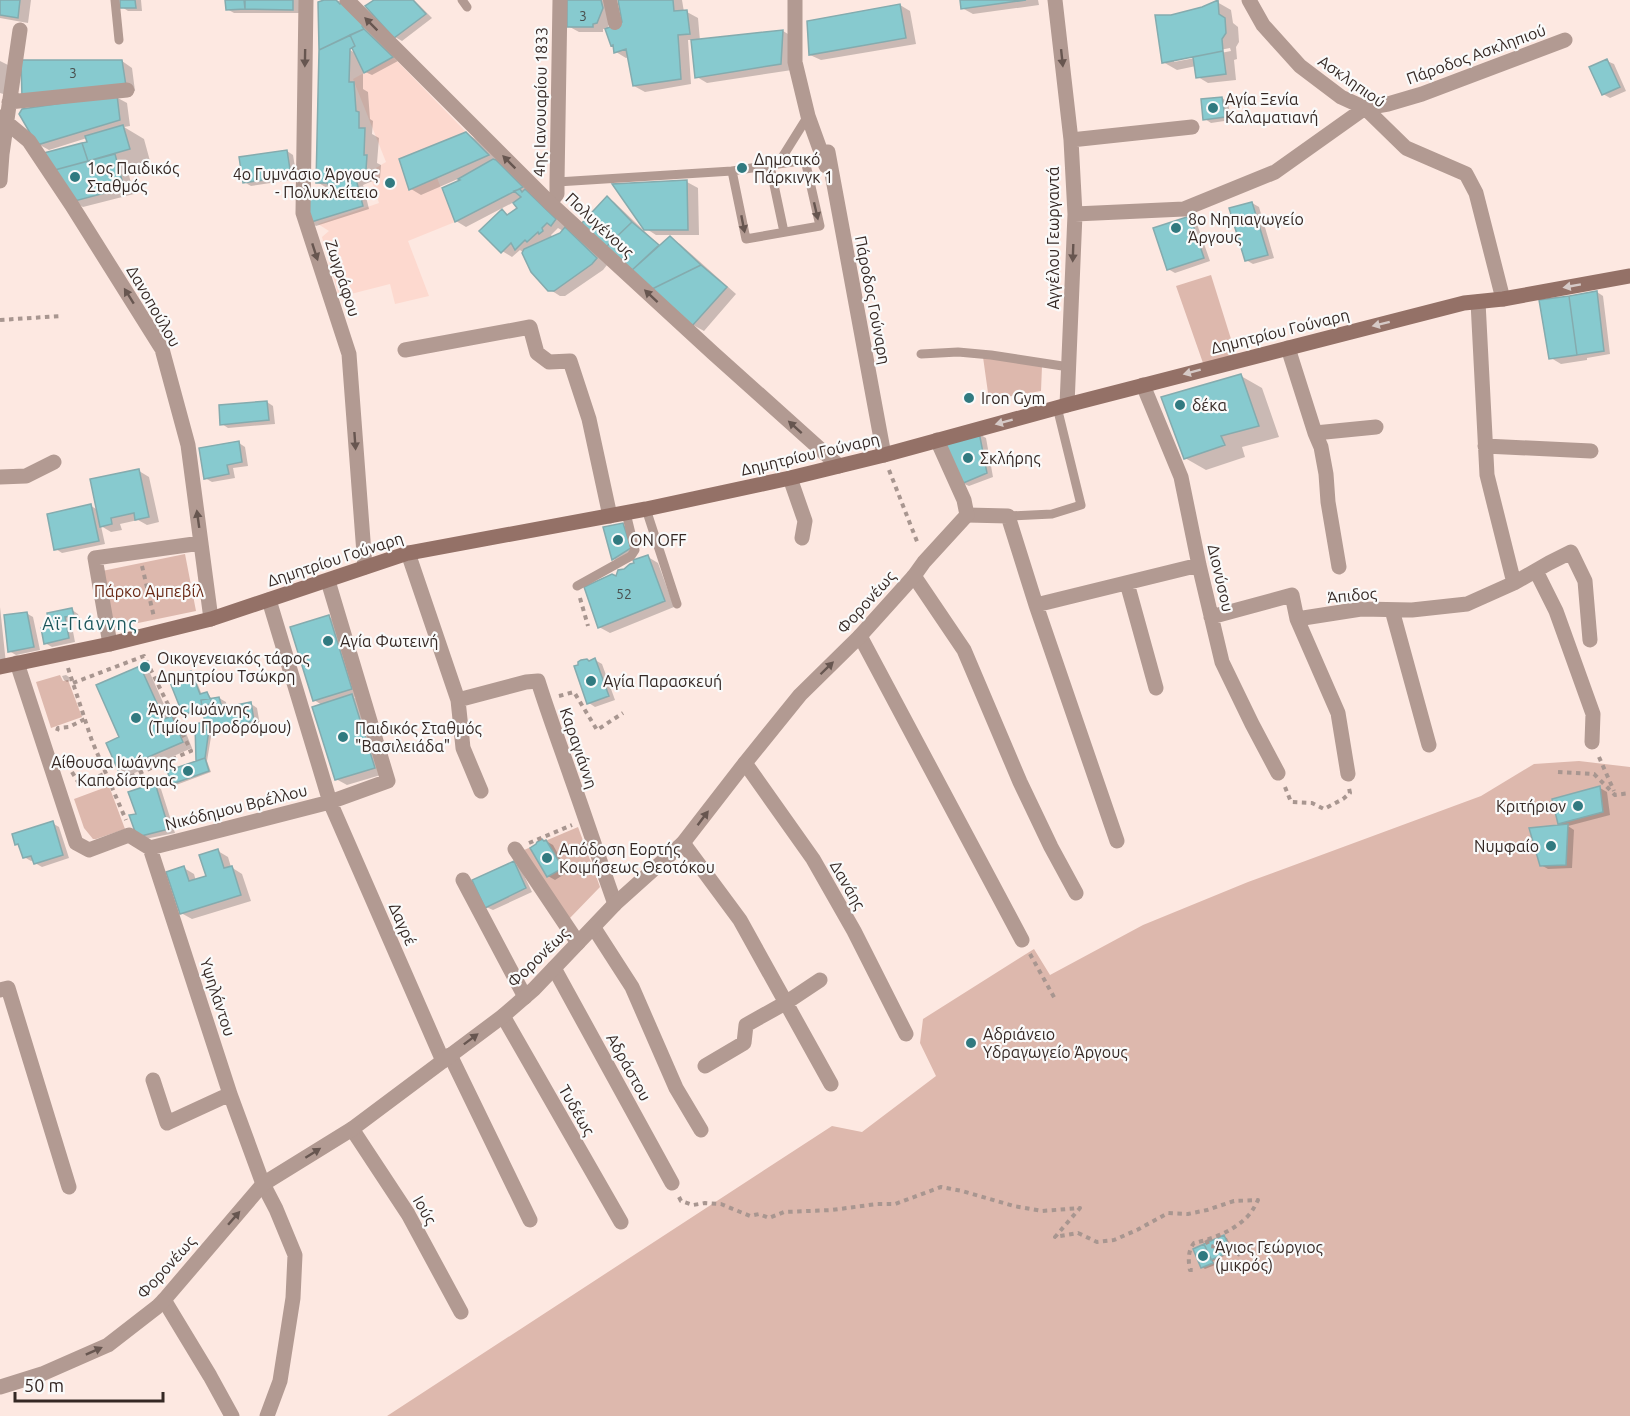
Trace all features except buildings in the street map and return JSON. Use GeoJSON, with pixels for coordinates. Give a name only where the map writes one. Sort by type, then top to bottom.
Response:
{"type":"FeatureCollection","features":[{"type":"Feature","properties":{"kind":"main road","name":"Δημητρίου Γούναρη"},"geometry":{"type":"LineString","coordinates":[[0,667],[110,644],[211,619],[408,553],[626,513],[790,478],[1464,303],[1503,299],[1630,276]]}},
{"type":"Feature","properties":{"kind":"street","name":"Ζωγράφου"},"geometry":{"type":"LineString","coordinates":[[306,0],[303,213],[348,354],[365,567]]}},
{"type":"Feature","properties":{"kind":"street","name":"Πολυγένους"},"geometry":{"type":"LineString","coordinates":[[347,0],[550,203],[839,466]]}},
{"type":"Feature","properties":{"kind":"street","name":"4ης Ιανουαρίου 1833"},"geometry":{"type":"LineString","coordinates":[[550,203],[557,194],[560,0]]}},
{"type":"Feature","properties":{"kind":"street"},"geometry":{"type":"LineString","coordinates":[[610,0],[615,23]]}},
{"type":"Feature","properties":{"kind":"street","name":"Πάροδος Γούναρη"},"geometry":{"type":"LineString","coordinates":[[795,0],[795,62],[808,116],[826,155],[836,197],[884,455]]}},
{"type":"Feature","properties":{"kind":"street","name":"Αγγέλου Γεωργαντά"},"geometry":{"type":"LineString","coordinates":[[1055,0],[1071,140],[1075,214],[1069,367],[1062,406]]}},
{"type":"Feature","properties":{"kind":"street","name":"Ασκληπιού"},"geometry":{"type":"LineString","coordinates":[[1249,0],[1263,25],[1300,66],[1341,97],[1365,108],[1406,148],[1466,174],[1476,193],[1503,299]]}},
{"type":"Feature","properties":{"kind":"street"},"geometry":{"type":"LineString","coordinates":[[0,181],[4,120],[20,30]]}},
{"type":"Feature","properties":{"kind":"street","name":"Πάροδος Ασκληπιού"},"geometry":{"type":"LineString","coordinates":[[1365,108],[1422,94],[1565,40]]}},
{"type":"Feature","properties":{"kind":"street"},"geometry":{"type":"LineString","coordinates":[[9,102],[127,90]]}},
{"type":"Feature","properties":{"kind":"street"},"geometry":{"type":"LineString","coordinates":[[1075,214],[1184,209],[1275,172],[1365,108]]}},
{"type":"Feature","properties":{"kind":"street","name":"Δανοπούλου"},"geometry":{"type":"LineString","coordinates":[[4,120],[29,141],[162,349],[188,445],[211,619]]}},
{"type":"Feature","properties":{"kind":"street"},"geometry":{"type":"LineString","coordinates":[[1071,140],[1192,127]]}},
{"type":"Feature","properties":{"kind":"street"},"geometry":{"type":"LineString","coordinates":[[1478,302],[1487,475],[1514,583]]}},
{"type":"Feature","properties":{"kind":"street"},"geometry":{"type":"LineString","coordinates":[[405,350],[530,327],[537,353],[549,362],[570,361],[589,419],[610,516]]}},
{"type":"Feature","properties":{"kind":"street"},"geometry":{"type":"LineString","coordinates":[[1288,348],[1321,447],[1339,567]]}},
{"type":"Feature","properties":{"kind":"street","name":"Διονύσου"},"geometry":{"type":"LineString","coordinates":[[1143,385],[1181,477],[1222,662],[1278,773]]}},
{"type":"Feature","properties":{"kind":"street"},"geometry":{"type":"LineString","coordinates":[[1315,433],[1377,427]]}},
{"type":"Feature","properties":{"kind":"street"},"geometry":{"type":"LineString","coordinates":[[937,440],[964,500],[967,515],[1008,516],[1117,841]]}},
{"type":"Feature","properties":{"kind":"street"},"geometry":{"type":"LineString","coordinates":[[1485,446],[1591,451]]}},
{"type":"Feature","properties":{"kind":"street"},"geometry":{"type":"LineString","coordinates":[[0,477],[26,476],[54,462]]}},
{"type":"Feature","properties":{"kind":"street"},"geometry":{"type":"LineString","coordinates":[[790,478],[805,521],[802,538]]}},
{"type":"Feature","properties":{"kind":"street","name":"Φορονέως"},"geometry":{"type":"LineString","coordinates":[[0,1387],[42,1374],[108,1345],[164,1300],[264,1184],[352,1130],[525,997],[615,904],[684,843],[744,763],[800,695],[860,636],[967,515]]}},
{"type":"Feature","properties":{"kind":"street"},"geometry":{"type":"LineString","coordinates":[[110,644],[95,558],[201,543]]}},
{"type":"Feature","properties":{"kind":"street","name":"Άπιδος"},"geometry":{"type":"LineString","coordinates":[[1297,619],[1361,609],[1412,610],[1467,604],[1514,583],[1572,552],[1585,581],[1590,639]]}},
{"type":"Feature","properties":{"kind":"street"},"geometry":{"type":"LineString","coordinates":[[408,553],[458,700],[463,748],[481,792]]}},
{"type":"Feature","properties":{"kind":"street"},"geometry":{"type":"LineString","coordinates":[[1036,605],[1199,565]]}},
{"type":"Feature","properties":{"kind":"street"},"geometry":{"type":"LineString","coordinates":[[1536,571],[1556,611],[1593,714],[1592,742]]}},
{"type":"Feature","properties":{"kind":"street"},"geometry":{"type":"LineString","coordinates":[[914,576],[964,650],[1020,782],[1076,893]]}},
{"type":"Feature","properties":{"kind":"street"},"geometry":{"type":"LineString","coordinates":[[328,580],[388,782],[330,802]]}},
{"type":"Feature","properties":{"kind":"street"},"geometry":{"type":"LineString","coordinates":[[1126,583],[1156,688]]}},
{"type":"Feature","properties":{"kind":"street"},"geometry":{"type":"LineString","coordinates":[[1211,617],[1292,595],[1297,619],[1338,713],[1348,774]]}},
{"type":"Feature","properties":{"kind":"street","name":"Δαγρέ"},"geometry":{"type":"LineString","coordinates":[[269,600],[330,802],[447,1058],[530,1220]]}},
{"type":"Feature","properties":{"kind":"street"},"geometry":{"type":"LineString","coordinates":[[1392,610],[1429,745]]}},
{"type":"Feature","properties":{"kind":"street"},"geometry":{"type":"LineString","coordinates":[[860,636],[1022,940]]}},
{"type":"Feature","properties":{"kind":"street"},"geometry":{"type":"LineString","coordinates":[[17,663],[76,843],[89,849],[129,835],[150,848]]}},
{"type":"Feature","properties":{"kind":"street","name":"Καραγιάννη"},"geometry":{"type":"LineString","coordinates":[[458,700],[538,681],[615,904]]}},
{"type":"Feature","properties":{"kind":"street","name":"Δανάης"},"geometry":{"type":"LineString","coordinates":[[744,763],[813,859],[854,931],[906,1034]]}},
{"type":"Feature","properties":{"kind":"street","name":"Νικόδημου Βρέλλου"},"geometry":{"type":"LineString","coordinates":[[150,848],[330,802]]}},
{"type":"Feature","properties":{"kind":"street"},"geometry":{"type":"LineString","coordinates":[[684,843],[740,920],[831,1084]]}},
{"type":"Feature","properties":{"kind":"street","name":"Υψηλάντου"},"geometry":{"type":"LineString","coordinates":[[150,848],[230,1094],[264,1184],[295,1255],[293,1298],[280,1381],[267,1416]]}},
{"type":"Feature","properties":{"kind":"street"},"geometry":{"type":"LineString","coordinates":[[515,849],[579,943]]}},
{"type":"Feature","properties":{"kind":"street"},"geometry":{"type":"LineString","coordinates":[[463,880],[525,997]]}},
{"type":"Feature","properties":{"kind":"street"},"geometry":{"type":"LineString","coordinates":[[594,928],[632,987],[676,1088],[701,1130]]}},
{"type":"Feature","properties":{"kind":"street","name":"Αδράστου"},"geometry":{"type":"LineString","coordinates":[[554,968],[672,1183]]}},
{"type":"Feature","properties":{"kind":"street"},"geometry":{"type":"LineString","coordinates":[[705,1066],[744,1043],[746,1025],[820,980]]}},
{"type":"Feature","properties":{"kind":"street"},"geometry":{"type":"LineString","coordinates":[[0,990],[8,988],[69,1187]]}},
{"type":"Feature","properties":{"kind":"street","name":"Τυδέως"},"geometry":{"type":"LineString","coordinates":[[503,1016],[621,1222]]}},
{"type":"Feature","properties":{"kind":"street"},"geometry":{"type":"LineString","coordinates":[[153,1080],[168,1128],[230,1094]]}},
{"type":"Feature","properties":{"kind":"street","name":"Ιούς"},"geometry":{"type":"LineString","coordinates":[[352,1130],[408,1214],[461,1312]]}},
{"type":"Feature","properties":{"kind":"street"},"geometry":{"type":"LineString","coordinates":[[164,1300],[232,1416]]}},
{"type":"Feature","properties":{"kind":"lane"},"geometry":{"type":"LineString","coordinates":[[115,0],[119,40]]}},
{"type":"Feature","properties":{"kind":"lane"},"geometry":{"type":"LineString","coordinates":[[783,232],[774,165],[808,116]]}},
{"type":"Feature","properties":{"kind":"lane"},"geometry":{"type":"LineString","coordinates":[[557,182],[732,171],[826,155]]}},
{"type":"Feature","properties":{"kind":"lane"},"geometry":{"type":"LineString","coordinates":[[732,171],[746,240],[820,226],[805,160]]}},
{"type":"Feature","properties":{"kind":"lane"},"geometry":{"type":"LineString","coordinates":[[921,354],[958,352],[1069,367]]}},
{"type":"Feature","properties":{"kind":"lane"},"geometry":{"type":"LineString","coordinates":[[1008,516],[1052,514],[1081,505],[1062,406]]}},
{"type":"Feature","properties":{"kind":"lane"},"geometry":{"type":"LineString","coordinates":[[646,509],[677,603]]}},
{"type":"Feature","properties":{"kind":"lane"},"geometry":{"type":"LineString","coordinates":[[577,586],[631,556],[635,550],[626,513]]}},
{"type":"Feature","properties":{"kind":"path"},"geometry":{"type":"LineString","coordinates":[[0,320],[61,316]]}},
{"type":"Feature","properties":{"kind":"path"},"geometry":{"type":"LineString","coordinates":[[884,455],[924,562]]}},
{"type":"Feature","properties":{"kind":"path"},"geometry":{"type":"LineString","coordinates":[[139,552],[158,632]]}},
{"type":"Feature","properties":{"kind":"path"},"geometry":{"type":"LineString","coordinates":[[577,586],[588,626]]}},
{"type":"Feature","properties":{"kind":"path"},"geometry":{"type":"LineString","coordinates":[[63,654],[85,719],[130,829],[129,835]]}},
{"type":"Feature","properties":{"kind":"path"},"geometry":{"type":"LineString","coordinates":[[73,683],[144,656],[191,751],[111,785]]}},
{"type":"Feature","properties":{"kind":"path"},"geometry":{"type":"LineString","coordinates":[[544,701],[574,692],[597,730],[623,713]]}},
{"type":"Feature","properties":{"kind":"path"},"geometry":{"type":"LineString","coordinates":[[56,732],[58,728],[69,727],[85,719]]}},
{"type":"Feature","properties":{"kind":"path"},"geometry":{"type":"LineString","coordinates":[[1592,742],[1615,795]]}},
{"type":"Feature","properties":{"kind":"path"},"geometry":{"type":"LineString","coordinates":[[68,766],[80,785],[106,773]]}},
{"type":"Feature","properties":{"kind":"path"},"geometry":{"type":"LineString","coordinates":[[1558,771],[1594,774],[1615,795]]}},
{"type":"Feature","properties":{"kind":"path"},"geometry":{"type":"LineString","coordinates":[[1291,801],[1312,803],[1324,809],[1350,793]]}},
{"type":"Feature","properties":{"kind":"path"},"geometry":{"type":"LineString","coordinates":[[1615,795],[1630,793]]}},
{"type":"Feature","properties":{"kind":"path"},"geometry":{"type":"LineString","coordinates":[[515,849],[585,820]]}},
{"type":"Feature","properties":{"kind":"path"},"geometry":{"type":"LineString","coordinates":[[1022,940],[1055,999]]}},
{"type":"Feature","properties":{"kind":"path"},"geometry":{"type":"LineString","coordinates":[[681,1201],[693,1205],[721,1204],[750,1216],[759,1214],[770,1218],[784,1212],[895,1204],[941,1187],[1042,1211],[1080,1208],[1055,1237],[1078,1233],[1097,1242],[1114,1240],[1168,1213],[1188,1214],[1234,1201],[1258,1200],[1249,1215],[1233,1228],[1194,1243],[1190,1249],[1188,1262],[1190,1270],[1195,1270]]}},
{"type":"Feature","properties":{"kind":"path"},"geometry":{"type":"LineString","coordinates":[[1206,1240],[1209,1246],[1225,1246],[1240,1255]]}},
{"type":"Feature","properties":{"kind":"shaded area","name":"4ο Γυμνάσιο Άργους - Πολυκλείτειο"},"geometry":{"type":"Polygon","coordinates":[[[393,57],[466,132],[399,159],[410,190],[437,178],[455,222],[408,241],[429,296],[395,304],[390,284],[339,297],[322,237],[329,231],[318,224],[379,203],[369,172],[386,162],[353,79],[393,57]]]}},
{"type":"Feature","properties":{"kind":"green space"},"geometry":{"type":"Polygon","coordinates":[[[1211,275],[1236,355],[1203,363],[1176,286],[1211,275]]]}},
{"type":"Feature","properties":{"kind":"green space"},"geometry":{"type":"Polygon","coordinates":[[[983,357],[1042,366],[1041,391],[989,400],[983,357]]]}},
{"type":"Feature","properties":{"kind":"green space","name":"Πάρκο Αμπεβίλ"},"geometry":{"type":"Polygon","coordinates":[[[185,554],[196,611],[114,628],[102,571],[185,554]]]}},
{"type":"Feature","properties":{"kind":"green space"},"geometry":{"type":"Polygon","coordinates":[[[60,675],[63,681],[68,680],[82,717],[51,728],[36,682],[60,675]]]}},
{"type":"Feature","properties":{"kind":"green space"},"geometry":{"type":"Polygon","coordinates":[[[1579,761],[1630,767],[1630,1416],[387,1416],[832,1126],[862,1132],[936,1076],[920,1043],[923,1019],[1034,949],[1050,975],[1143,925],[1248,882],[1481,796],[1534,764],[1579,761]]]}},
{"type":"Feature","properties":{"kind":"green space"},"geometry":{"type":"Polygon","coordinates":[[[109,786],[125,829],[93,839],[84,828],[74,799],[109,786]]]}},
{"type":"Feature","properties":{"kind":"green space"},"geometry":{"type":"Polygon","coordinates":[[[578,827],[600,887],[568,920],[524,850],[578,827]]]}},
{"type":"Feature","properties":{"kind":"place","name":"Αγία Ξενία Καλαματιανή"},"geometry":{"type":"Point","coordinates":[1213,108]}},
{"type":"Feature","properties":{"kind":"place","name":"Δημοτικό Πάρκινγκ 1"},"geometry":{"type":"Point","coordinates":[742,168]}},
{"type":"Feature","properties":{"kind":"place","name":"1ος Παιδικός Σταθμός"},"geometry":{"type":"Point","coordinates":[75,177]}},
{"type":"Feature","properties":{"kind":"place","name":"4ο Γυμνάσιο Άργους - Πολυκλείτειο"},"geometry":{"type":"Point","coordinates":[390,183]}},
{"type":"Feature","properties":{"kind":"place","name":"8ο Νηπιαγωγείο Άργους"},"geometry":{"type":"Point","coordinates":[1176,228]}},
{"type":"Feature","properties":{"kind":"place","name":"Iron Gym"},"geometry":{"type":"Point","coordinates":[969,398]}},
{"type":"Feature","properties":{"kind":"place","name":"δέκα"},"geometry":{"type":"Point","coordinates":[1180,405]}},
{"type":"Feature","properties":{"kind":"place","name":"Σκλήρης"},"geometry":{"type":"Point","coordinates":[968,458]}},
{"type":"Feature","properties":{"kind":"place","name":"ON OFF"},"geometry":{"type":"Point","coordinates":[618,540]}},
{"type":"Feature","properties":{"kind":"place","name":"Αγία Φωτεινή"},"geometry":{"type":"Point","coordinates":[328,641]}},
{"type":"Feature","properties":{"kind":"place","name":"Οικογενειακός τάφος Δημητρίου Τσώκρη"},"geometry":{"type":"Point","coordinates":[145,667]}},
{"type":"Feature","properties":{"kind":"place","name":"Αγία Παρασκευή"},"geometry":{"type":"Point","coordinates":[591,681]}},
{"type":"Feature","properties":{"kind":"place","name":"Άγιος Ιωάννης (Τιμίου Προδρόμου)"},"geometry":{"type":"Point","coordinates":[136,718]}},
{"type":"Feature","properties":{"kind":"place","name":"Παιδικός Σταθμός \"Βασιλειάδα\""},"geometry":{"type":"Point","coordinates":[343,737]}},
{"type":"Feature","properties":{"kind":"place","name":"Αίθουσα Ιωάννης Καποδίστριας"},"geometry":{"type":"Point","coordinates":[188,771]}},
{"type":"Feature","properties":{"kind":"place","name":"Κριτήριον"},"geometry":{"type":"Point","coordinates":[1578,806]}},
{"type":"Feature","properties":{"kind":"place","name":"Νυμφαίο"},"geometry":{"type":"Point","coordinates":[1551,846]}},
{"type":"Feature","properties":{"kind":"place","name":"Απόδοση Εορτής Κοιμήσεως Θεοτόκου"},"geometry":{"type":"Point","coordinates":[547,858]}},
{"type":"Feature","properties":{"kind":"place","name":"Αδριάνειο Υδραγωγείο Άργους"},"geometry":{"type":"Point","coordinates":[971,1043]}},
{"type":"Feature","properties":{"kind":"place","name":"Άγιος Γεώργιος (μικρός)"},"geometry":{"type":"Point","coordinates":[1203,1256]}},
{"type":"Feature","properties":{"kind":"district","name":"Αϊ-Γιάννης"},"geometry":{"type":"Point","coordinates":[90,623]}}]}
